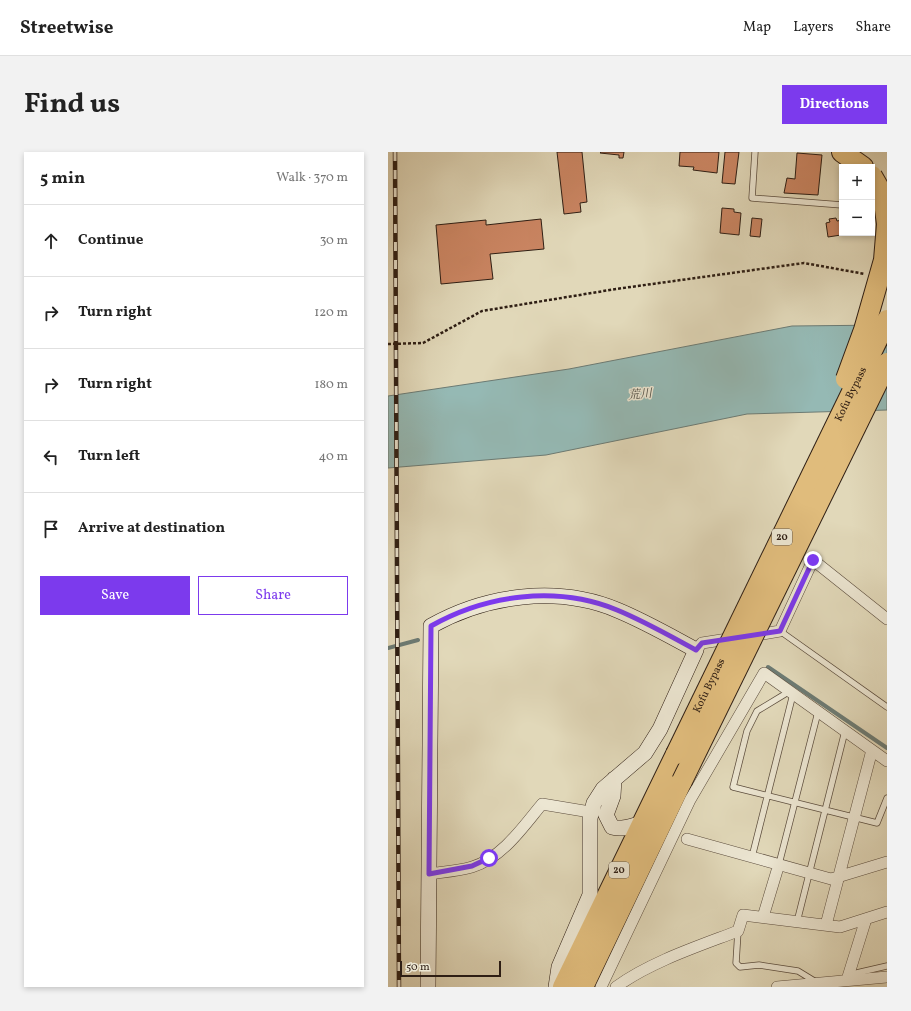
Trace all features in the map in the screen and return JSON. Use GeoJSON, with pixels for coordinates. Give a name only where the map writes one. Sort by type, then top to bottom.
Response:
{"type":"FeatureCollection","features":[{"type":"Feature","properties":{"kind":"highway"},"geometry":{"type":"LineString","coordinates":[[842,152],[859,164]]}},
{"type":"Feature","properties":{"kind":"highway"},"geometry":{"type":"LineString","coordinates":[[805,490],[864,330],[884,260],[887,224],[883,195],[875,181]]}},
{"type":"Feature","properties":{"kind":"highway","name":"Kofu Bypass"},"geometry":{"type":"LineString","coordinates":[[563,987],[887,320]]}},
{"type":"Feature","properties":{"kind":"highway","name":"Kofu Bypass"},"geometry":{"type":"LineString","coordinates":[[583,987],[682,781],[887,363]]}},
{"type":"Feature","properties":{"kind":"street"},"geometry":{"type":"LineString","coordinates":[[556,987],[559,967],[590,895],[590,818],[594,803],[603,789],[644,753],[660,729],[696,650],[702,643],[780,631],[813,560],[887,618]]}},
{"type":"Feature","properties":{"kind":"street"},"geometry":{"type":"LineString","coordinates":[[428,987],[431,626],[454,613],[493,601],[527,596],[551,596],[586,600],[616,609],[696,650]]}},
{"type":"Feature","properties":{"kind":"street"},"geometry":{"type":"LineString","coordinates":[[601,987],[690,800],[764,673],[887,761]]}},
{"type":"Feature","properties":{"kind":"street"},"geometry":{"type":"LineString","coordinates":[[826,925],[872,750]]}},
{"type":"Feature","properties":{"kind":"street"},"geometry":{"type":"LineString","coordinates":[[614,779],[613,796],[606,815],[612,827],[618,829],[626,828],[642,823]]}},
{"type":"Feature","properties":{"kind":"street"},"geometry":{"type":"LineString","coordinates":[[429,874],[472,866],[489,858],[515,836],[542,804],[584,811]]}},
{"type":"Feature","properties":{"kind":"street"},"geometry":{"type":"LineString","coordinates":[[687,839],[831,879],[887,862]]}},
{"type":"Feature","properties":{"kind":"street"},"geometry":{"type":"LineString","coordinates":[[763,917],[779,864]]}},
{"type":"Feature","properties":{"kind":"street"},"geometry":{"type":"LineString","coordinates":[[616,987],[631,976],[696,947],[738,931],[743,915],[840,927],[887,912]]}},
{"type":"Feature","properties":{"kind":"street"},"geometry":{"type":"LineString","coordinates":[[847,978],[866,919]]}},
{"type":"Feature","properties":{"kind":"street"},"geometry":{"type":"LineString","coordinates":[[777,987],[847,978],[887,977]]}},
{"type":"Feature","properties":{"kind":"lane"},"geometry":{"type":"LineString","coordinates":[[755,152],[752,198],[839,205]]}},
{"type":"Feature","properties":{"kind":"lane"},"geometry":{"type":"LineString","coordinates":[[876,205],[887,201]]}},
{"type":"Feature","properties":{"kind":"lane"},"geometry":{"type":"LineString","coordinates":[[780,631],[887,707]]}},
{"type":"Feature","properties":{"kind":"lane"},"geometry":{"type":"LineString","coordinates":[[791,693],[757,711],[747,731],[733,787],[877,823],[887,798]]}},
{"type":"Feature","properties":{"kind":"lane"},"geometry":{"type":"LineString","coordinates":[[752,857],[768,796],[791,693]]}},
{"type":"Feature","properties":{"kind":"lane"},"geometry":{"type":"LineString","coordinates":[[779,864],[818,712]]}},
{"type":"Feature","properties":{"kind":"lane"},"geometry":{"type":"LineString","coordinates":[[797,922],[845,731]]}},
{"type":"Feature","properties":{"kind":"lane"},"geometry":{"type":"LineString","coordinates":[[738,931],[736,963],[740,967],[759,965],[798,971],[817,982]]}},
{"type":"Feature","properties":{"kind":"lane"},"geometry":{"type":"LineString","coordinates":[[847,978],[887,966]]}},
{"type":"Feature","properties":{"kind":"path"},"geometry":{"type":"LineString","coordinates":[[388,344],[423,342],[482,311],[616,289],[804,263],[866,274]]}},
{"type":"Feature","properties":{"kind":"water","name":"荒川"},"geometry":{"type":"Polygon","coordinates":[[[887,325],[887,410],[747,414],[546,455],[388,468],[388,396],[569,369],[792,326],[887,325]]]}},
{"type":"Feature","properties":{"kind":"building"},"geometry":{"type":"Polygon","coordinates":[[[557,152],[582,152],[587,202],[580,203],[581,212],[564,214],[557,152]]]}},
{"type":"Feature","properties":{"kind":"building"},"geometry":{"type":"Polygon","coordinates":[[[624,152],[623,158],[619,158],[619,155],[600,153],[624,152]]]}},
{"type":"Feature","properties":{"kind":"building"},"geometry":{"type":"Polygon","coordinates":[[[680,152],[719,152],[717,173],[693,170],[694,167],[679,166],[680,152]]]}},
{"type":"Feature","properties":{"kind":"building"},"geometry":{"type":"Polygon","coordinates":[[[725,152],[739,152],[735,184],[722,183],[725,152]]]}},
{"type":"Feature","properties":{"kind":"building"},"geometry":{"type":"Polygon","coordinates":[[[797,153],[822,155],[818,195],[784,193],[787,178],[795,179],[797,153]]]}},
{"type":"Feature","properties":{"kind":"building"},"geometry":{"type":"Polygon","coordinates":[[[722,208],[734,209],[734,212],[741,213],[739,235],[720,233],[722,208]]]}},
{"type":"Feature","properties":{"kind":"building"},"geometry":{"type":"Polygon","coordinates":[[[752,218],[762,219],[760,237],[750,236],[752,218]]]}},
{"type":"Feature","properties":{"kind":"building"},"geometry":{"type":"Polygon","coordinates":[[[836,218],[837,221],[839,221],[839,235],[828,237],[826,223],[830,222],[829,219],[836,218]]]}},
{"type":"Feature","properties":{"kind":"building"},"geometry":{"type":"Polygon","coordinates":[[[541,219],[544,249],[490,254],[493,279],[441,284],[436,225],[486,220],[486,225],[541,219]]]}},
{"type":"Feature","properties":{"kind":"waterway"},"geometry":{"type":"LineString","coordinates":[[388,648],[418,640]]}},
{"type":"Feature","properties":{"kind":"waterway"},"geometry":{"type":"LineString","coordinates":[[768,667],[887,748]]}},
{"type":"Feature","properties":{"kind":"railway"},"geometry":{"type":"LineString","coordinates":[[395,152],[399,987]]}},
{"type":"Feature","properties":{"kind":"route"},"geometry":{"type":"LineString","coordinates":[[489,858],[472,866],[429,874],[431,626],[454,613],[493,601],[527,596],[551,596],[586,600],[616,609],[652,626],[696,650],[702,643],[780,631],[813,560]]}}]}
